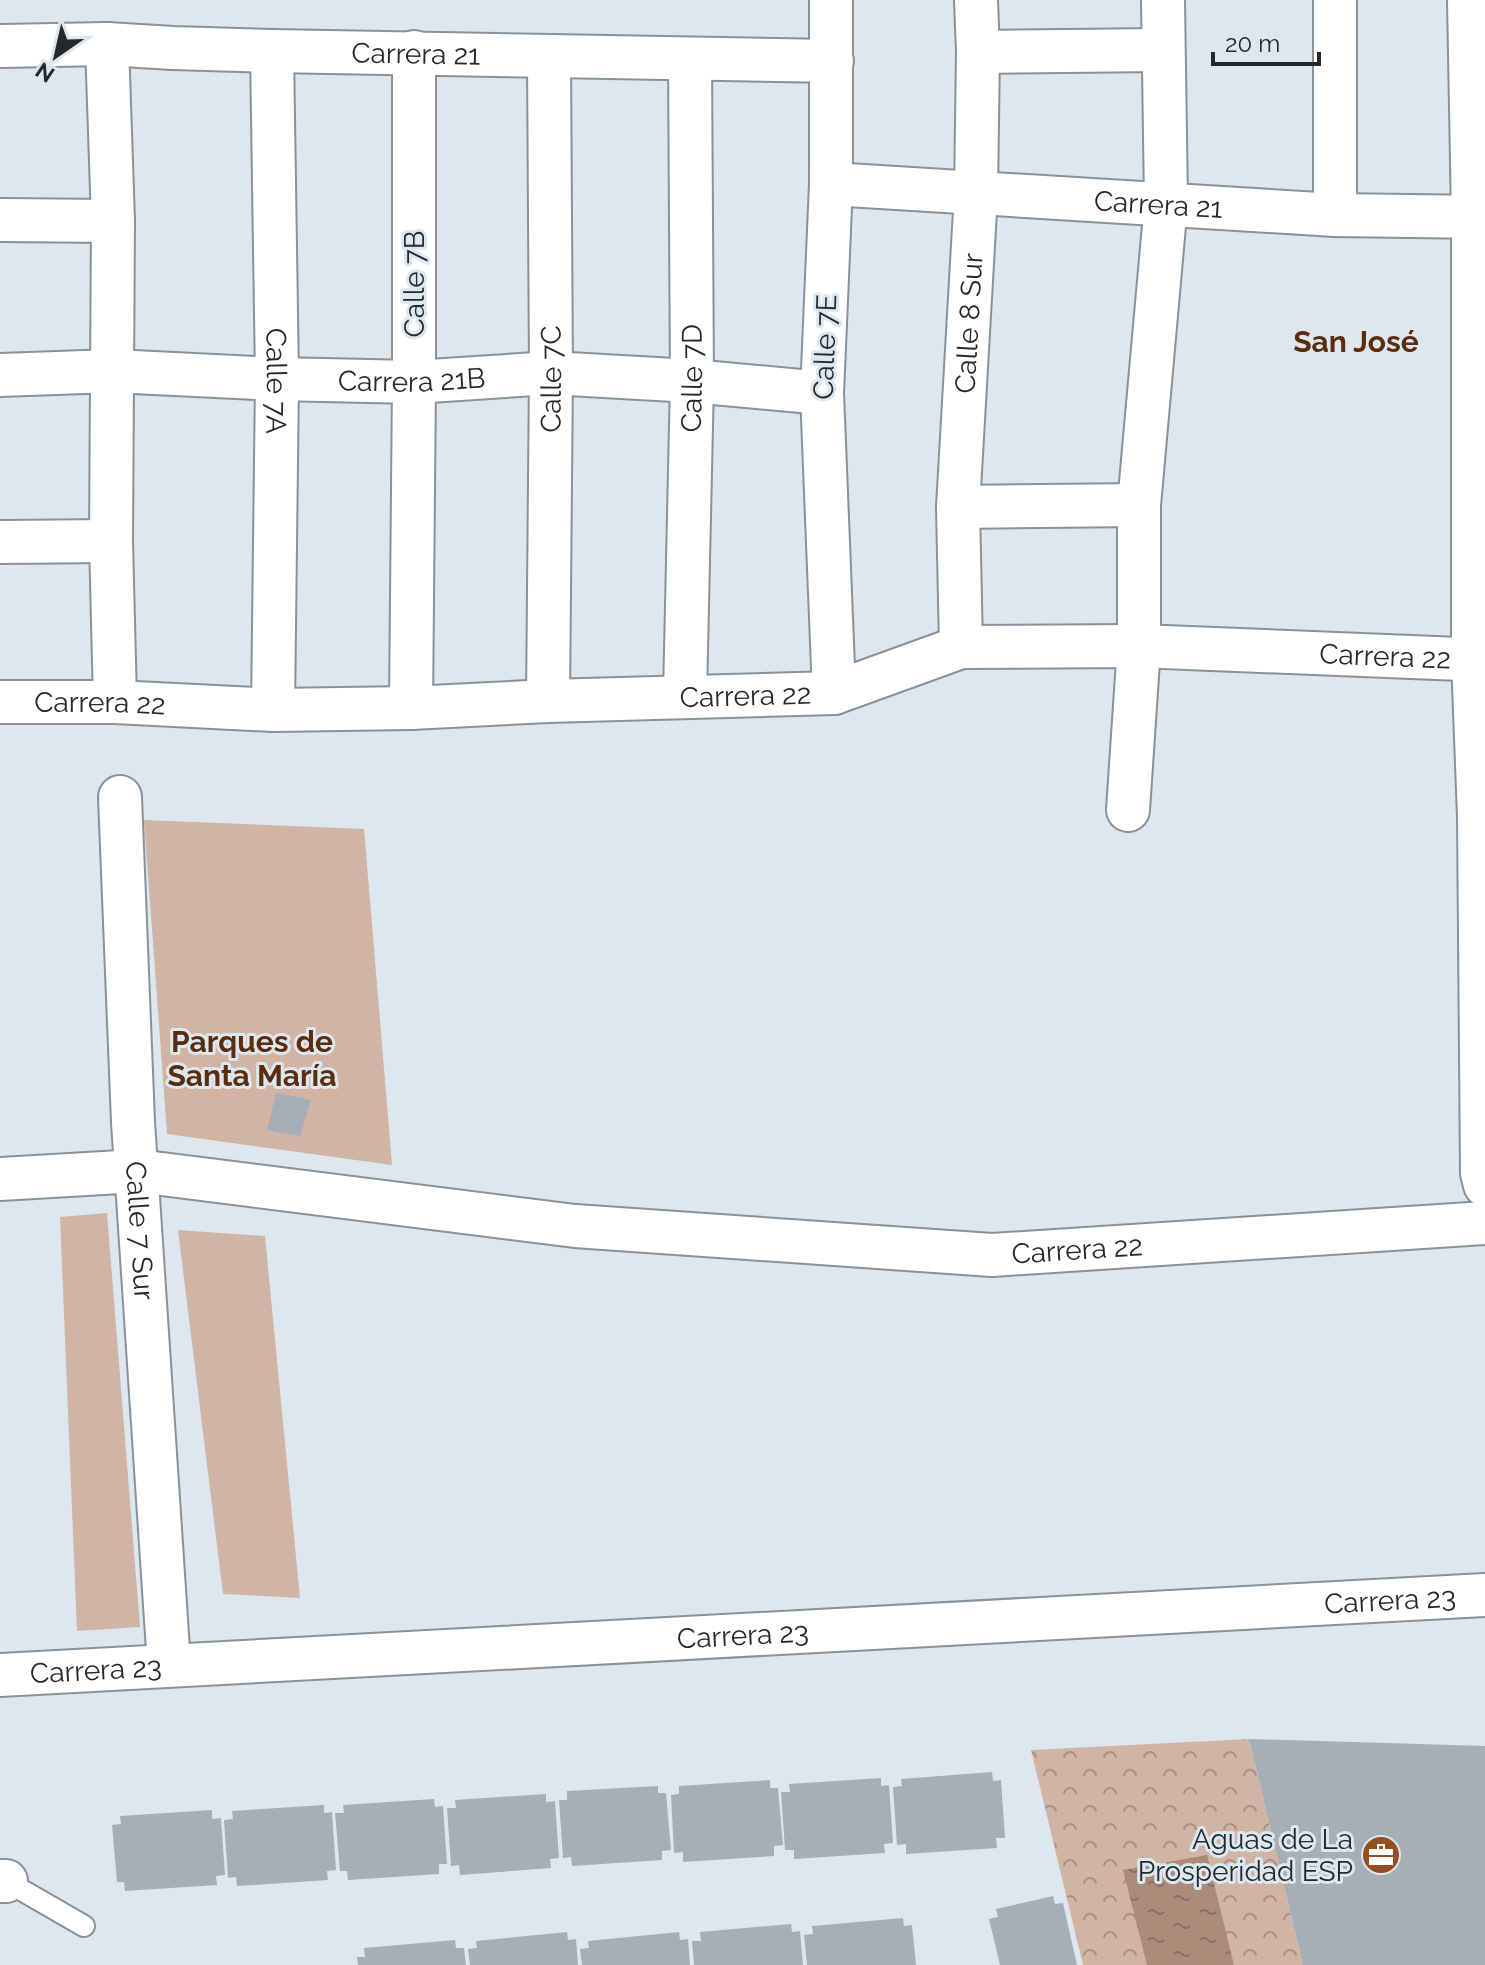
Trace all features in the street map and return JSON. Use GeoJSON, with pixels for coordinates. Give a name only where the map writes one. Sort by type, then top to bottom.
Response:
{"type":"FeatureCollection","features":[{"type":"Feature","properties":{"kind":"street","name":"Calle 7E"},"geometry":{"type":"LineString","coordinates":[[831,0],[831,184],[822,393],[834,693]]}},
{"type":"Feature","properties":{"kind":"street","name":"Calle 8 Sur"},"geometry":{"type":"LineString","coordinates":[[961,647],[958,507],[976,193],[976,0]]}},
{"type":"Feature","properties":{"kind":"street"},"geometry":{"type":"LineString","coordinates":[[1128,810],[1139,646],[1139,505],[1166,203],[1163,0]]}},
{"type":"Feature","properties":{"kind":"street"},"geometry":{"type":"LineString","coordinates":[[1335,0],[1335,215]]}},
{"type":"Feature","properties":{"kind":"street"},"geometry":{"type":"LineString","coordinates":[[1469,0],[1479,216],[1479,817],[1482,1173],[1485,1185]]}},
{"type":"Feature","properties":{"kind":"street","name":"Carrera 21"},"geometry":{"type":"LineString","coordinates":[[0,46],[107,44],[272,51],[832,61]]}},
{"type":"Feature","properties":{"kind":"street"},"geometry":{"type":"LineString","coordinates":[[107,44],[113,221],[111,541],[115,702]]}},
{"type":"Feature","properties":{"kind":"street"},"geometry":{"type":"LineString","coordinates":[[978,52],[1163,50]]}},
{"type":"Feature","properties":{"kind":"street","name":"Calle 7A"},"geometry":{"type":"LineString","coordinates":[[272,51],[277,379],[273,710]]}},
{"type":"Feature","properties":{"kind":"street","name":"Calle 7B"},"geometry":{"type":"LineString","coordinates":[[411,708],[414,52]]}},
{"type":"Feature","properties":{"kind":"street","name":"Calle 7C"},"geometry":{"type":"LineString","coordinates":[[548,701],[551,373],[549,57]]}},
{"type":"Feature","properties":{"kind":"street","name":"Calle 7D"},"geometry":{"type":"LineString","coordinates":[[685,696],[692,381],[690,59]]}},
{"type":"Feature","properties":{"kind":"street","name":"Carrera 21"},"geometry":{"type":"LineString","coordinates":[[831,184],[1335,215],[1479,216]]}},
{"type":"Feature","properties":{"kind":"street"},"geometry":{"type":"LineString","coordinates":[[0,220],[113,221]]}},
{"type":"Feature","properties":{"kind":"street","name":"Carrera 21B"},"geometry":{"type":"LineString","coordinates":[[0,375],[113,371],[414,382],[551,373],[822,393]]}},
{"type":"Feature","properties":{"kind":"street"},"geometry":{"type":"LineString","coordinates":[[958,507],[1139,505]]}},
{"type":"Feature","properties":{"kind":"street"},"geometry":{"type":"LineString","coordinates":[[0,542],[111,541]]}},
{"type":"Feature","properties":{"kind":"street","name":"Carrera 22"},"geometry":{"type":"LineString","coordinates":[[0,702],[115,702],[273,710],[834,693],[961,647],[1139,646],[1479,659]]}},
{"type":"Feature","properties":{"kind":"street","name":"Calle 7 Sur"},"geometry":{"type":"LineString","coordinates":[[120,797],[133,1122],[169,1665]]}},
{"type":"Feature","properties":{"kind":"street","name":"Carrera 22"},"geometry":{"type":"LineString","coordinates":[[0,1179],[138,1171],[575,1226],[992,1255],[1485,1223]]}},
{"type":"Feature","properties":{"kind":"street","name":"Carrera 23"},"geometry":{"type":"LineString","coordinates":[[0,1675],[1485,1595]]}},
{"type":"Feature","properties":{"kind":"lane"},"geometry":{"type":"LineString","coordinates":[[3,1881],[84,1926]]}},
{"type":"Feature","properties":{"kind":"green space"},"geometry":{"type":"Polygon","coordinates":[[[144,820],[364,829],[392,1165],[167,1134],[144,820]]]}},
{"type":"Feature","properties":{"kind":"green space"},"geometry":{"type":"Polygon","coordinates":[[[107,1213],[140,1627],[77,1631],[60,1217],[107,1213]]]}},
{"type":"Feature","properties":{"kind":"green space"},"geometry":{"type":"Polygon","coordinates":[[[178,1230],[265,1236],[300,1598],[223,1594],[178,1230]]]}},
{"type":"Feature","properties":{"kind":"green space"},"geometry":{"type":"Polygon","coordinates":[[[1249,1739],[1303,1965],[1083,1965],[1031,1750],[1249,1739]]]}},
{"type":"Feature","properties":{"kind":"water"},"geometry":{"type":"Polygon","coordinates":[[[1207,1855],[1234,1965],[1147,1965],[1123,1870],[1207,1855]]]}},
{"type":"Feature","properties":{"kind":"building"},"geometry":{"type":"Polygon","coordinates":[[[276,1093],[311,1100],[300,1136],[267,1130],[276,1093]]]}},
{"type":"Feature","properties":{"kind":"building","name":"Aguas de La Prosperidad ESP"},"geometry":{"type":"Polygon","coordinates":[[[1249,1739],[1485,1746],[1485,1965],[1303,1965],[1249,1739]]]}},
{"type":"Feature","properties":{"kind":"building"},"geometry":{"type":"Polygon","coordinates":[[[992,1772],[993,1781],[1001,1780],[1005,1838],[996,1838],[997,1848],[906,1854],[906,1844],[897,1845],[893,1787],[902,1786],[901,1779],[992,1772]]]}},
{"type":"Feature","properties":{"kind":"building"},"geometry":{"type":"Polygon","coordinates":[[[881,1778],[881,1786],[889,1785],[893,1843],[884,1844],[885,1853],[794,1859],[794,1850],[785,1850],[781,1792],[790,1792],[789,1784],[881,1778]]]}},
{"type":"Feature","properties":{"kind":"building"},"geometry":{"type":"Polygon","coordinates":[[[770,1780],[770,1788],[778,1788],[783,1845],[774,1846],[774,1856],[683,1862],[683,1852],[674,1853],[671,1795],[679,1794],[679,1786],[770,1780]]]}},
{"type":"Feature","properties":{"kind":"building"},"geometry":{"type":"Polygon","coordinates":[[[658,1786],[658,1793],[666,1793],[671,1850],[662,1851],[662,1860],[572,1866],[571,1857],[563,1858],[559,1800],[567,1800],[567,1791],[658,1786]]]}},
{"type":"Feature","properties":{"kind":"building"},"geometry":{"type":"Polygon","coordinates":[[[546,1794],[546,1802],[555,1801],[559,1858],[550,1859],[551,1868],[460,1875],[459,1865],[451,1866],[447,1808],[456,1808],[455,1800],[546,1794]]]}},
{"type":"Feature","properties":{"kind":"building"},"geometry":{"type":"Polygon","coordinates":[[[434,1799],[435,1807],[443,1806],[447,1864],[439,1864],[439,1874],[348,1880],[347,1871],[340,1871],[335,1813],[344,1813],[343,1805],[434,1799]]]}},
{"type":"Feature","properties":{"kind":"building"},"geometry":{"type":"Polygon","coordinates":[[[324,1805],[324,1813],[332,1812],[336,1870],[327,1871],[328,1880],[237,1886],[236,1877],[228,1878],[224,1820],[233,1819],[232,1811],[324,1805]]]}},
{"type":"Feature","properties":{"kind":"building"},"geometry":{"type":"Polygon","coordinates":[[[212,1810],[212,1819],[221,1818],[225,1875],[216,1876],[217,1885],[125,1891],[124,1882],[117,1882],[112,1825],[121,1824],[120,1816],[212,1810]]]}},
{"type":"Feature","properties":{"kind":"building"},"geometry":{"type":"Polygon","coordinates":[[[1053,1896],[1055,1904],[1063,1903],[1077,1965],[1000,1965],[989,1919],[998,1917],[996,1909],[1053,1896]]]}},
{"type":"Feature","properties":{"kind":"building"},"geometry":{"type":"Polygon","coordinates":[[[903,1918],[904,1926],[912,1925],[916,1965],[807,1965],[804,1935],[813,1934],[812,1926],[903,1918]]]}},
{"type":"Feature","properties":{"kind":"building"},"geometry":{"type":"Polygon","coordinates":[[[791,1924],[792,1932],[800,1931],[803,1965],[694,1965],[692,1941],[701,1941],[700,1932],[791,1924]]]}},
{"type":"Feature","properties":{"kind":"building"},"geometry":{"type":"Polygon","coordinates":[[[567,1932],[568,1940],[576,1939],[578,1965],[470,1965],[468,1949],[477,1948],[476,1941],[567,1932]]]}},
{"type":"Feature","properties":{"kind":"building"},"geometry":{"type":"Polygon","coordinates":[[[679,1932],[680,1940],[688,1939],[690,1965],[582,1965],[580,1949],[589,1948],[588,1941],[679,1932]]]}},
{"type":"Feature","properties":{"kind":"building"},"geometry":{"type":"Polygon","coordinates":[[[455,1940],[456,1948],[464,1948],[466,1965],[358,1965],[357,1957],[365,1957],[364,1948],[455,1940]]]}},
{"type":"Feature","properties":{"kind":"place","name":"Aguas de La Prosperidad ESP"},"geometry":{"type":"Point","coordinates":[1381,1855]}},
{"type":"Feature","properties":{"kind":"district","name":"San José"},"geometry":{"type":"Point","coordinates":[1356,341]}},
{"type":"Feature","properties":{"kind":"district","name":"Parques de Santa María"},"geometry":{"type":"Point","coordinates":[252,1058]}}]}
